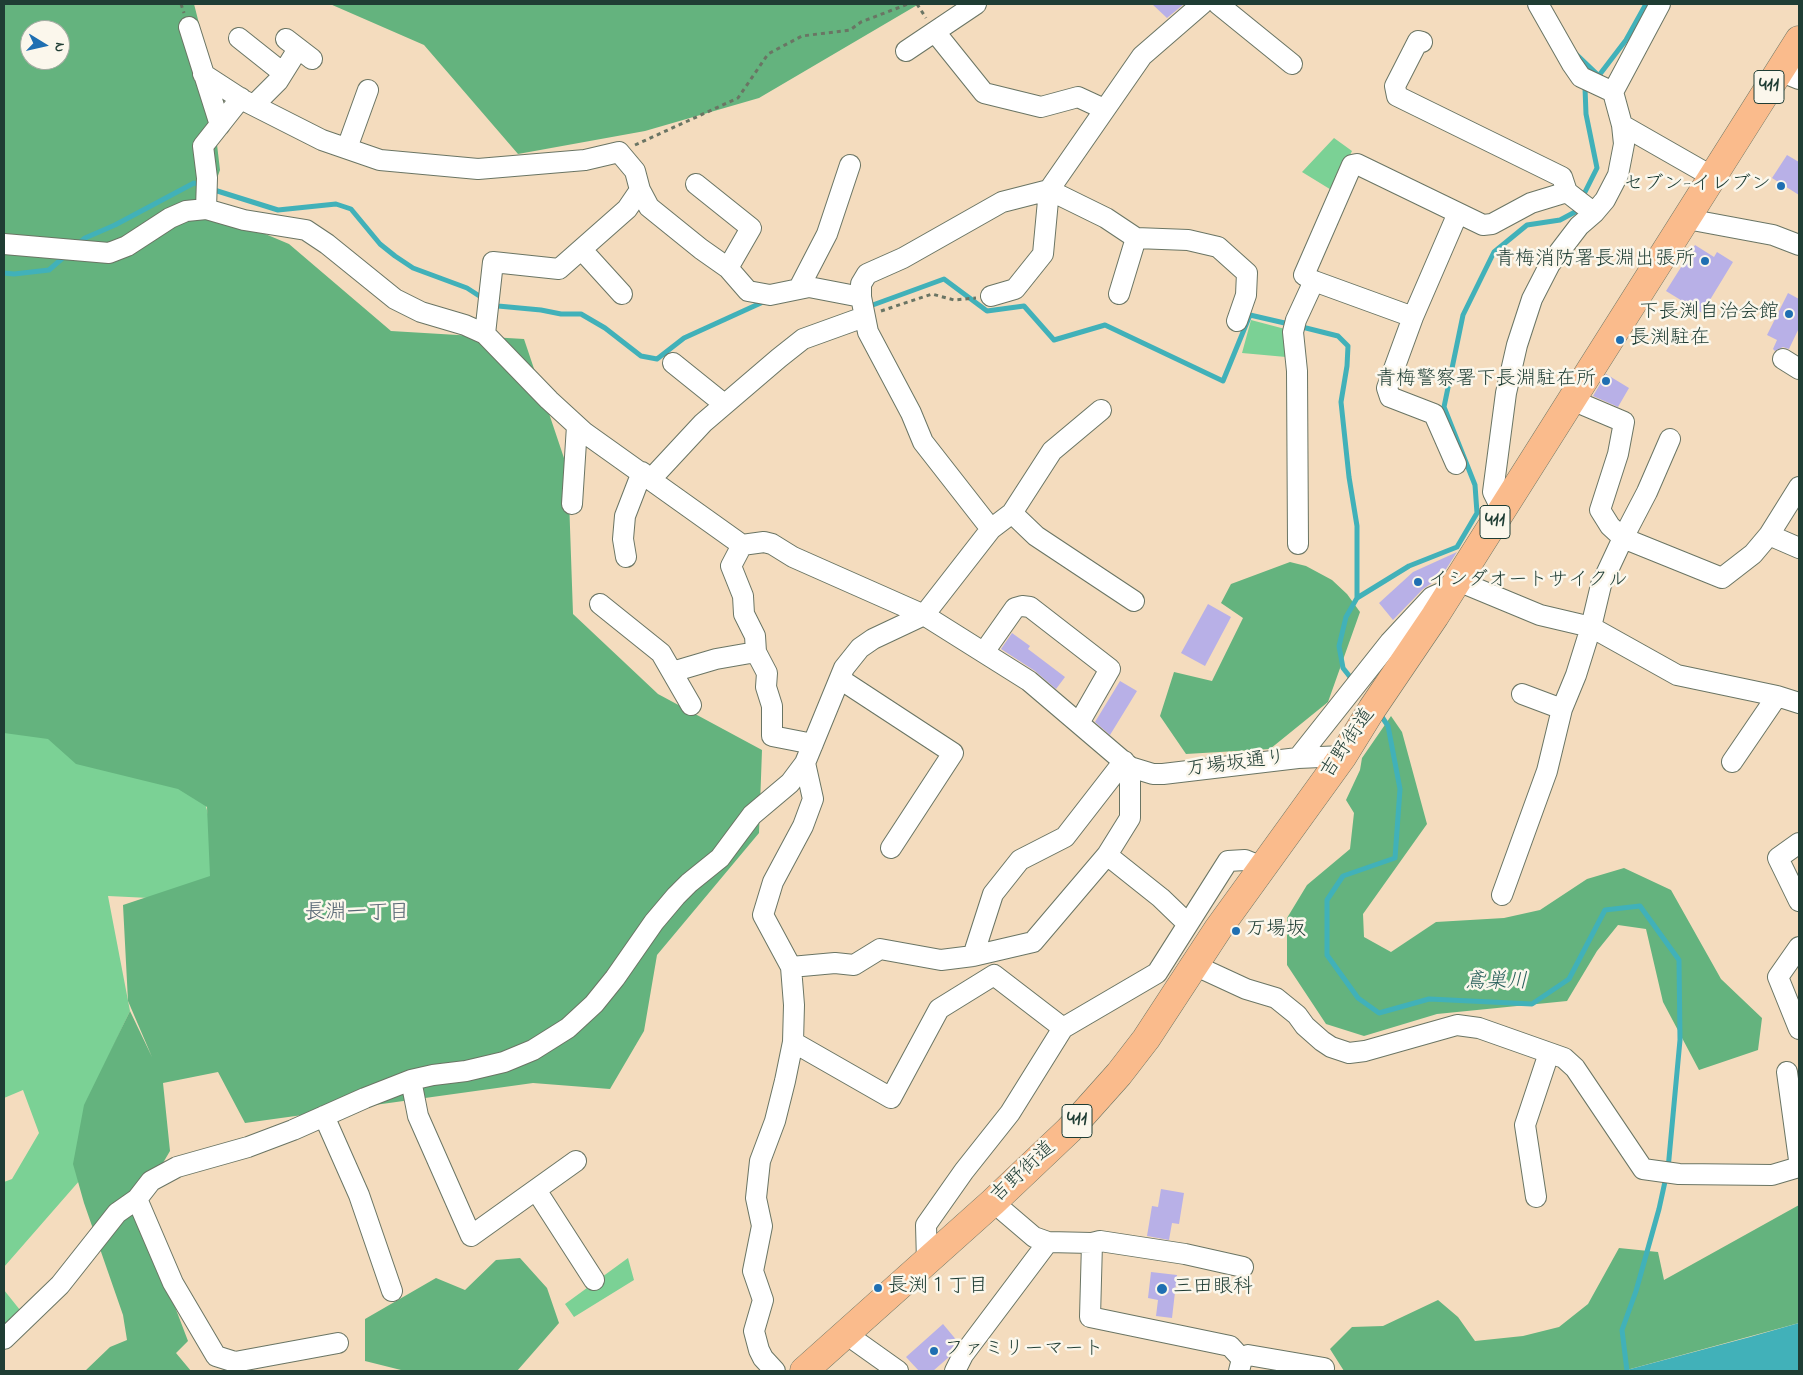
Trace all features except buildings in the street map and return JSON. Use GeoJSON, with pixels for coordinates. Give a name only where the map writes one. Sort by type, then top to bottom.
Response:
{"type":"FeatureCollection","features":[{"type":"Feature","properties":{"kind":"highway","name":"吉野街道"},"geometry":{"type":"LineString","coordinates":[[804,1371],[993,1202],[1069,1130],[1119,1074],[1146,1039],[1194,965],[1343,756],[1376,703],[1456,584],[1713,178],[1789,75],[1799,40]]}},
{"type":"Feature","properties":{"kind":"street"},"geometry":{"type":"LineString","coordinates":[[906,51],[976,4]]}},
{"type":"Feature","properties":{"kind":"street"},"geometry":{"type":"LineString","coordinates":[[991,296],[1015,290],[1042,254],[1049,190],[1142,56],[1202,4]]}},
{"type":"Feature","properties":{"kind":"street"},"geometry":{"type":"LineString","coordinates":[[1218,4],[1292,64]]}},
{"type":"Feature","properties":{"kind":"street"},"geometry":{"type":"LineString","coordinates":[[1502,510],[1493,492],[1506,393],[1517,345],[1532,299],[1550,264],[1579,226],[1605,200],[1618,175],[1624,144],[1622,125],[1609,90],[1581,77],[1538,4]]}},
{"type":"Feature","properties":{"kind":"street"},"geometry":{"type":"LineString","coordinates":[[1609,90],[1660,4]]}},
{"type":"Feature","properties":{"kind":"street"},"geometry":{"type":"LineString","coordinates":[[189,27],[220,125]]}},
{"type":"Feature","properties":{"kind":"street"},"geometry":{"type":"LineString","coordinates":[[935,32],[984,93],[1041,107],[1078,97],[1104,110]]}},
{"type":"Feature","properties":{"kind":"street"},"geometry":{"type":"LineString","coordinates":[[239,38],[283,73]]}},
{"type":"Feature","properties":{"kind":"street"},"geometry":{"type":"LineString","coordinates":[[1422,42],[1418,41],[1395,86],[1397,96],[1562,177],[1569,194],[1592,211]]}},
{"type":"Feature","properties":{"kind":"street"},"geometry":{"type":"LineString","coordinates":[[206,209],[207,178],[203,146],[220,125],[278,81],[299,49]]}},
{"type":"Feature","properties":{"kind":"street"},"geometry":{"type":"LineString","coordinates":[[203,74],[248,102],[322,140],[380,160],[478,169],[585,160],[619,152],[635,171],[640,190],[649,207],[728,268],[748,291],[770,295],[808,287],[863,310]]}},
{"type":"Feature","properties":{"kind":"street"},"geometry":{"type":"LineString","coordinates":[[347,148],[368,90]]}},
{"type":"Feature","properties":{"kind":"street"},"geometry":{"type":"LineString","coordinates":[[1622,125],[1713,178]]}},
{"type":"Feature","properties":{"kind":"street"},"geometry":{"type":"LineString","coordinates":[[1414,317],[1314,281],[1304,275],[1352,165],[1357,164],[1483,225],[1492,224],[1519,209],[1569,194]]}},
{"type":"Feature","properties":{"kind":"street"},"geometry":{"type":"LineString","coordinates":[[799,288],[827,234],[850,166]]}},
{"type":"Feature","properties":{"kind":"street"},"geometry":{"type":"LineString","coordinates":[[696,184],[751,228],[728,268]]}},
{"type":"Feature","properties":{"kind":"street"},"geometry":{"type":"LineString","coordinates":[[485,334],[493,262],[559,269],[627,209],[640,190]]}},
{"type":"Feature","properties":{"kind":"street"},"geometry":{"type":"LineString","coordinates":[[991,530],[923,442],[911,413],[868,332],[863,310],[861,284],[868,274],[903,258],[1002,202],[1049,190],[1106,218],[1136,238],[1188,240],[1218,247],[1247,273],[1246,295],[1237,322]]}},
{"type":"Feature","properties":{"kind":"street"},"geometry":{"type":"LineString","coordinates":[[4,244],[109,253],[127,246],[170,218],[186,211],[206,209],[244,220],[306,230],[327,244],[395,299],[421,312],[465,325],[485,334],[548,400],[577,426],[742,545],[764,542],[772,544],[793,557],[924,615],[1029,681],[1127,764],[1130,818],[1107,855],[1033,942],[973,956],[942,960],[880,949],[854,965],[835,963],[791,967]]}},
{"type":"Feature","properties":{"kind":"street"},"geometry":{"type":"LineString","coordinates":[[1456,464],[1434,414],[1390,397],[1386,388],[1458,213]]}},
{"type":"Feature","properties":{"kind":"street"},"geometry":{"type":"LineString","coordinates":[[1687,219],[1773,235],[1799,245]]}},
{"type":"Feature","properties":{"kind":"street"},"geometry":{"type":"LineString","coordinates":[[1119,294],[1136,238]]}},
{"type":"Feature","properties":{"kind":"street"},"geometry":{"type":"LineString","coordinates":[[582,250],[622,294]]}},
{"type":"Feature","properties":{"kind":"street"},"geometry":{"type":"LineString","coordinates":[[1298,544],[1295,326],[1314,281]]}},
{"type":"Feature","properties":{"kind":"street"},"geometry":{"type":"LineString","coordinates":[[626,557],[623,539],[625,516],[646,476],[724,404],[803,339],[863,310]]}},
{"type":"Feature","properties":{"kind":"street"},"geometry":{"type":"LineString","coordinates":[[673,363],[724,404]]}},
{"type":"Feature","properties":{"kind":"street"},"geometry":{"type":"LineString","coordinates":[[1572,400],[1624,422],[1618,454],[1600,510],[1610,526],[1623,538],[1722,578],[1753,554],[1769,535],[1799,487]]}},
{"type":"Feature","properties":{"kind":"street"},"geometry":{"type":"LineString","coordinates":[[4,1339],[60,1285],[117,1213],[137,1199],[151,1181],[177,1167],[248,1147],[411,1080],[466,1071],[504,1062],[533,1050],[568,1028],[599,998],[654,922],[676,896],[720,858],[752,815],[790,783],[805,763],[844,668],[860,648],[873,639],[924,615],[991,530],[1012,513],[1052,451],[1101,410]]}},
{"type":"Feature","properties":{"kind":"street"},"geometry":{"type":"LineString","coordinates":[[572,504],[577,426]]}},
{"type":"Feature","properties":{"kind":"street"},"geometry":{"type":"LineString","coordinates":[[1502,895],[1546,771],[1562,709],[1576,675],[1602,585],[1623,538],[1647,492],[1670,439]]}},
{"type":"Feature","properties":{"kind":"street"},"geometry":{"type":"LineString","coordinates":[[1012,513],[1036,536],[1134,601]]}},
{"type":"Feature","properties":{"kind":"street"},"geometry":{"type":"LineString","coordinates":[[1769,535],[1799,548]]}},
{"type":"Feature","properties":{"kind":"street"},"geometry":{"type":"LineString","coordinates":[[742,545],[731,566],[743,596],[744,614],[755,636],[756,652],[767,672],[766,687],[772,706],[772,736],[813,744]]}},
{"type":"Feature","properties":{"kind":"street"},"geometry":{"type":"LineString","coordinates":[[1298,758],[1390,642],[1432,597],[1456,584],[1540,615],[1591,628],[1677,675],[1777,696],[1799,703]]}},
{"type":"Feature","properties":{"kind":"street"},"geometry":{"type":"LineString","coordinates":[[600,604],[661,654],[691,705]]}},
{"type":"Feature","properties":{"kind":"street"},"geometry":{"type":"LineString","coordinates":[[984,652],[1015,608],[1022,606],[1030,607],[1110,669],[1079,723]]}},
{"type":"Feature","properties":{"kind":"street"},"geometry":{"type":"LineString","coordinates":[[672,672],[716,659],[756,652]]}},
{"type":"Feature","properties":{"kind":"street"},"geometry":{"type":"LineString","coordinates":[[840,679],[953,753],[891,848]]}},
{"type":"Feature","properties":{"kind":"street"},"geometry":{"type":"LineString","coordinates":[[1522,694],[1562,709]]}},
{"type":"Feature","properties":{"kind":"street"},"geometry":{"type":"LineString","coordinates":[[1732,762],[1777,696]]}},
{"type":"Feature","properties":{"kind":"street","name":"万場坂通り"},"geometry":{"type":"LineString","coordinates":[[1127,764],[1153,774],[1163,774],[1298,758],[1343,756]]}},
{"type":"Feature","properties":{"kind":"street"},"geometry":{"type":"LineString","coordinates":[[775,1371],[763,1358],[754,1331],[763,1300],[753,1271],[762,1226],[756,1198],[760,1161],[775,1122],[793,1042],[794,1005],[791,967],[763,916],[773,882],[803,826],[813,799],[805,763]]}},
{"type":"Feature","properties":{"kind":"street"},"geometry":{"type":"LineString","coordinates":[[973,956],[993,894],[1020,860],[1065,838],[1127,764]]}},
{"type":"Feature","properties":{"kind":"street"},"geometry":{"type":"LineString","coordinates":[[1799,843],[1778,858],[1799,900]]}},
{"type":"Feature","properties":{"kind":"street"},"geometry":{"type":"LineString","coordinates":[[1107,855],[1161,898],[1188,924]]}},
{"type":"Feature","properties":{"kind":"street"},"geometry":{"type":"LineString","coordinates":[[927,1261],[926,1225],[964,1171],[1010,1113],[1063,1028],[1157,973],[1228,861],[1246,860],[1262,868]]}},
{"type":"Feature","properties":{"kind":"street"},"geometry":{"type":"LineString","coordinates":[[1799,947],[1778,977],[1799,1029]]}},
{"type":"Feature","properties":{"kind":"street"},"geometry":{"type":"LineString","coordinates":[[973,956],[994,975],[1063,1028]]}},
{"type":"Feature","properties":{"kind":"street"},"geometry":{"type":"LineString","coordinates":[[1194,965],[1246,989],[1276,998],[1297,1015],[1305,1026],[1331,1048],[1349,1052],[1365,1051],[1457,1025],[1479,1028],[1564,1058],[1575,1068],[1642,1169],[1679,1174],[1772,1175],[1799,1167]]}},
{"type":"Feature","properties":{"kind":"street"},"geometry":{"type":"LineString","coordinates":[[793,1042],[890,1098],[939,1009],[994,975]]}},
{"type":"Feature","properties":{"kind":"street"},"geometry":{"type":"LineString","coordinates":[[1536,1197],[1525,1125],[1549,1053]]}},
{"type":"Feature","properties":{"kind":"street"},"geometry":{"type":"LineString","coordinates":[[1787,1072],[1799,1160]]}},
{"type":"Feature","properties":{"kind":"street"},"geometry":{"type":"LineString","coordinates":[[411,1080],[418,1116],[471,1236],[576,1161]]}},
{"type":"Feature","properties":{"kind":"street"},"geometry":{"type":"LineString","coordinates":[[324,1116],[360,1195],[392,1290]]}},
{"type":"Feature","properties":{"kind":"street"},"geometry":{"type":"LineString","coordinates":[[536,1190],[594,1280]]}},
{"type":"Feature","properties":{"kind":"street"},"geometry":{"type":"LineString","coordinates":[[137,1199],[173,1283],[216,1356],[237,1366],[338,1343]]}},
{"type":"Feature","properties":{"kind":"street"},"geometry":{"type":"LineString","coordinates":[[993,1202],[1034,1237],[1048,1242],[1092,1243],[1100,1241],[1185,1254],[1244,1267]]}},
{"type":"Feature","properties":{"kind":"street"},"geometry":{"type":"LineString","coordinates":[[956,1371],[963,1355],[1048,1242]]}},
{"type":"Feature","properties":{"kind":"street"},"geometry":{"type":"LineString","coordinates":[[1092,1243],[1090,1317],[1230,1346],[1240,1365],[1248,1355],[1324,1368]]}},
{"type":"Feature","properties":{"kind":"street"},"geometry":{"type":"LineString","coordinates":[[846,1334],[898,1371]]}},
{"type":"Feature","properties":{"kind":"path"},"geometry":{"type":"LineString","coordinates":[[619,152],[738,98],[768,54],[802,36],[850,30],[861,22],[908,4]]}},
{"type":"Feature","properties":{"kind":"path"},"geometry":{"type":"LineString","coordinates":[[863,310],[932,294],[954,300],[991,296]]}},
{"type":"Feature","properties":{"kind":"green space"},"geometry":{"type":"Polygon","coordinates":[[[4,4],[194,4],[206,51],[220,170],[206,209],[289,244],[391,331],[524,339],[568,470],[573,614],[658,694],[762,750],[759,833],[657,955],[644,1031],[610,1089],[533,1083],[245,1123],[218,1072],[163,1083],[170,1151],[137,1207],[188,1341],[176,1353],[191,1371],[85,1371],[110,1347],[127,1340],[123,1315],[84,1203],[73,1164],[84,1105],[130,1011],[152,1057],[128,1001],[123,905],[210,876],[207,807],[178,789],[76,764],[48,739],[4,733],[4,4]]]}},
{"type":"Feature","properties":{"kind":"green space"},"geometry":{"type":"Polygon","coordinates":[[[330,4],[919,4],[759,98],[645,131],[518,154],[424,45],[330,4]]]}},
{"type":"Feature","properties":{"kind":"green space"},"geometry":{"type":"Polygon","coordinates":[[[1334,138],[1352,151],[1333,191],[1302,172],[1334,138]]]}},
{"type":"Feature","properties":{"kind":"green space"},"geometry":{"type":"Polygon","coordinates":[[[1251,320],[1285,329],[1286,357],[1242,353],[1251,320]]]}},
{"type":"Feature","properties":{"kind":"green space"},"geometry":{"type":"Polygon","coordinates":[[[1290,562],[1306,566],[1332,580],[1347,594],[1360,612],[1328,702],[1270,749],[1186,754],[1160,716],[1174,672],[1212,681],[1243,618],[1221,603],[1231,584],[1290,562]]]}},
{"type":"Feature","properties":{"kind":"green space"},"geometry":{"type":"Polygon","coordinates":[[[4,716],[198,776],[225,879],[191,900],[108,896],[130,1011],[104,1066],[80,1180],[4,1267],[4,1182],[12,1179],[39,1133],[23,1090],[4,1098],[4,716]]]}},
{"type":"Feature","properties":{"kind":"green space"},"geometry":{"type":"Polygon","coordinates":[[[1391,716],[1402,732],[1427,824],[1363,914],[1364,937],[1391,952],[1436,922],[1504,918],[1540,910],[1587,879],[1624,868],[1671,890],[1721,979],[1762,1018],[1758,1050],[1699,1070],[1663,1002],[1646,929],[1618,925],[1597,951],[1567,1001],[1437,1014],[1364,1036],[1326,1024],[1287,965],[1287,918],[1307,885],[1350,849],[1354,813],[1346,800],[1360,770],[1362,758],[1391,716]]]}},
{"type":"Feature","properties":{"kind":"green space"},"geometry":{"type":"Polygon","coordinates":[[[1799,1205],[1799,1323],[1623,1371],[1344,1371],[1330,1349],[1352,1327],[1383,1326],[1438,1300],[1458,1317],[1475,1341],[1523,1336],[1559,1327],[1588,1304],[1619,1248],[1658,1252],[1664,1280],[1799,1205]]]}},
{"type":"Feature","properties":{"kind":"green space"},"geometry":{"type":"Polygon","coordinates":[[[520,1258],[547,1288],[559,1323],[517,1371],[405,1371],[365,1361],[365,1319],[436,1278],[465,1290],[496,1260],[520,1258]]]}},
{"type":"Feature","properties":{"kind":"green space"},"geometry":{"type":"Polygon","coordinates":[[[628,1258],[634,1280],[574,1317],[565,1304],[628,1258]]]}},
{"type":"Feature","properties":{"kind":"green space"},"geometry":{"type":"Polygon","coordinates":[[[4,1290],[20,1310],[4,1325],[4,1290]]]}},
{"type":"Feature","properties":{"kind":"water"},"geometry":{"type":"Polygon","coordinates":[[[1799,1323],[1799,1371],[1623,1371],[1750,1337],[1799,1323]]]}},
{"type":"Feature","properties":{"kind":"waterway"},"geometry":{"type":"LineString","coordinates":[[1597,78],[1626,40],[1646,4]]}},
{"type":"Feature","properties":{"kind":"waterway"},"geometry":{"type":"LineString","coordinates":[[1576,54],[1599,76]]}},
{"type":"Feature","properties":{"kind":"waterway"},"geometry":{"type":"LineString","coordinates":[[1582,198],[1597,168],[1586,114],[1585,88],[1588,85]]}},
{"type":"Feature","properties":{"kind":"waterway"},"geometry":{"type":"LineString","coordinates":[[77,245],[85,238],[115,225],[194,183],[203,186]]}},
{"type":"Feature","properties":{"kind":"waterway"},"geometry":{"type":"LineString","coordinates":[[211,189],[278,210],[336,204],[351,209],[380,244],[395,256],[413,268],[467,288],[484,299]]}},
{"type":"Feature","properties":{"kind":"waterway"},"geometry":{"type":"LineString","coordinates":[[1357,598],[1409,566],[1457,547],[1477,513],[1475,485],[1444,407],[1463,315],[1494,252],[1527,225],[1560,220],[1575,212],[1578,206]]}},
{"type":"Feature","properties":{"kind":"waterway"},"geometry":{"type":"LineString","coordinates":[[4,273],[14,274],[49,270],[65,256]]}},
{"type":"Feature","properties":{"kind":"waterway"},"geometry":{"type":"LineString","coordinates":[[867,305],[870,306],[944,279],[987,311],[1024,306],[1054,340],[1105,325],[1223,381],[1250,315],[1289,324]]}},
{"type":"Feature","properties":{"kind":"waterway"},"geometry":{"type":"LineString","coordinates":[[494,304],[561,314],[581,314],[605,328],[641,356],[657,359],[684,338],[763,302]]}},
{"type":"Feature","properties":{"kind":"waterway"},"geometry":{"type":"LineString","coordinates":[[1298,326],[1338,336],[1348,346],[1341,402],[1349,477],[1357,526],[1357,598],[1346,617],[1339,646],[1343,668],[1354,682]]}},
{"type":"Feature","properties":{"kind":"waterway","name":"鳶巣川"},"geometry":{"type":"LineString","coordinates":[[1380,714],[1388,726],[1400,789],[1395,858],[1343,876],[1327,900],[1327,955],[1358,998],[1379,1013],[1429,999],[1532,1004],[1569,979],[1605,910],[1640,906],[1679,960],[1680,1040],[1668,1169]]}},
{"type":"Feature","properties":{"kind":"waterway","name":"鳶巣川"},"geometry":{"type":"LineString","coordinates":[[1627,1371],[1622,1330],[1636,1291],[1666,1177]]}},
{"type":"Feature","properties":{"kind":"place","name":"セブン-イレブン"},"geometry":{"type":"Point","coordinates":[1781,186]}},
{"type":"Feature","properties":{"kind":"place","name":"青梅消防署長淵出張所"},"geometry":{"type":"Point","coordinates":[1705,261]}},
{"type":"Feature","properties":{"kind":"place","name":"下長渕自治会館"},"geometry":{"type":"Point","coordinates":[1789,314]}},
{"type":"Feature","properties":{"kind":"place","name":"長渕駐在"},"geometry":{"type":"Point","coordinates":[1620,340]}},
{"type":"Feature","properties":{"kind":"place","name":"青梅警察署下長淵駐在所"},"geometry":{"type":"Point","coordinates":[1606,381]}},
{"type":"Feature","properties":{"kind":"place","name":"イシダオートサイクル"},"geometry":{"type":"Point","coordinates":[1418,582]}},
{"type":"Feature","properties":{"kind":"place","name":"万場坂"},"geometry":{"type":"Point","coordinates":[1236,931]}},
{"type":"Feature","properties":{"kind":"place","name":"長渕１丁目"},"geometry":{"type":"Point","coordinates":[878,1288]}},
{"type":"Feature","properties":{"kind":"place","name":"三田眼科"},"geometry":{"type":"Point","coordinates":[1162,1289]}},
{"type":"Feature","properties":{"kind":"place","name":"ファミリーマート"},"geometry":{"type":"Point","coordinates":[934,1351]}},
{"type":"Feature","properties":{"kind":"district","name":"長淵一丁目"},"geometry":{"type":"Point","coordinates":[357,915]}}]}
